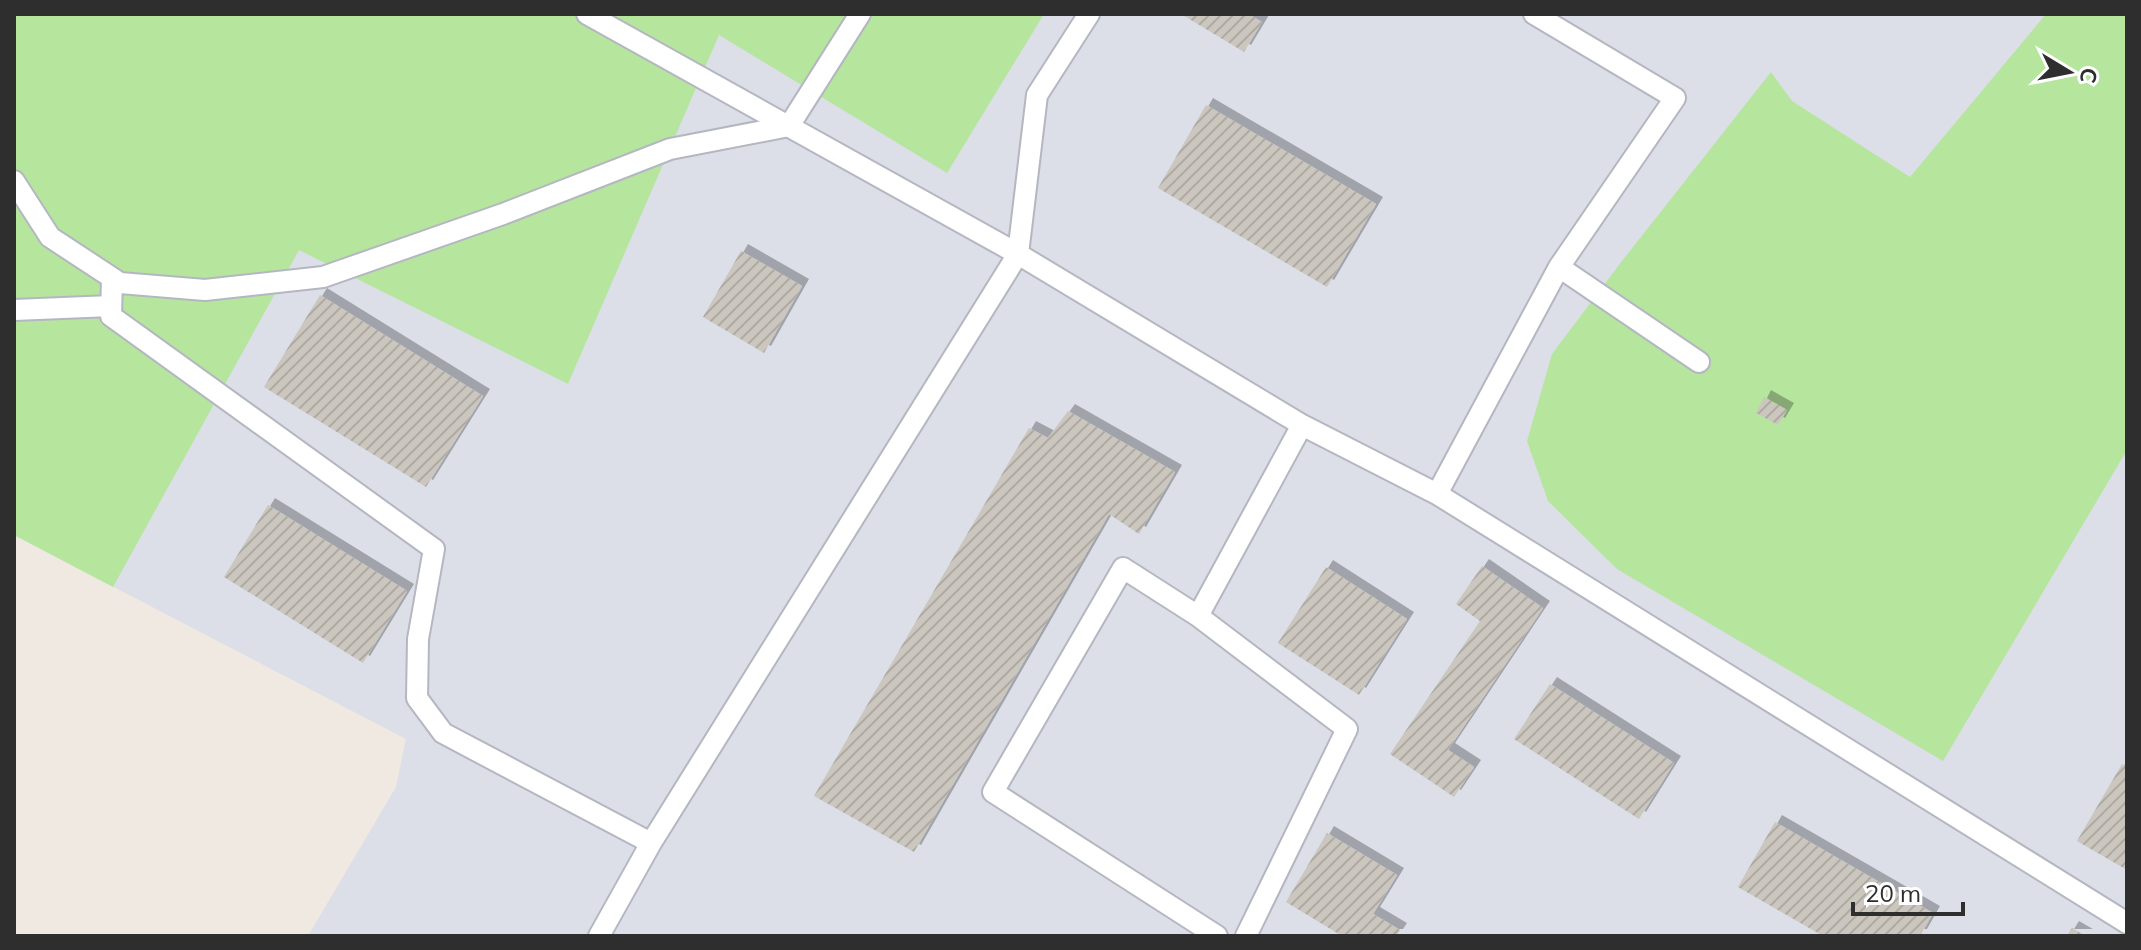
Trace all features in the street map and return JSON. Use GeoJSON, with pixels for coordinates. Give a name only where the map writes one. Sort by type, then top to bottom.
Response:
{"type":"FeatureCollection","features":[{"type":"Feature","properties":{"kind":"lane"},"geometry":{"type":"LineString","coordinates":[[587,14],[1018,254],[1302,425],[1437,494],[2127,923]]}},
{"type":"Feature","properties":{"kind":"lane"},"geometry":{"type":"LineString","coordinates":[[14,181],[50,237],[120,283],[205,290],[323,277],[503,214],[670,149],[789,126],[860,14]]}},
{"type":"Feature","properties":{"kind":"lane"},"geometry":{"type":"LineString","coordinates":[[599,936],[651,843],[1018,254],[1037,95],[1089,14]]}},
{"type":"Feature","properties":{"kind":"lane"},"geometry":{"type":"LineString","coordinates":[[1437,494],[1559,267],[1675,98],[1534,14]]}},
{"type":"Feature","properties":{"kind":"lane"},"geometry":{"type":"LineString","coordinates":[[1559,267],[1699,362]]}},
{"type":"Feature","properties":{"kind":"lane"},"geometry":{"type":"LineString","coordinates":[[112,278],[111,316],[434,549],[418,639],[417,698],[443,733],[651,843]]}},
{"type":"Feature","properties":{"kind":"lane"},"geometry":{"type":"LineString","coordinates":[[14,310],[111,306]]}},
{"type":"Feature","properties":{"kind":"lane"},"geometry":{"type":"LineString","coordinates":[[1198,616],[1302,425]]}},
{"type":"Feature","properties":{"kind":"lane"},"geometry":{"type":"LineString","coordinates":[[1217,936],[993,792],[1123,568],[1198,616],[1347,729],[1246,936]]}},
{"type":"Feature","properties":{"kind":"shaded area"},"geometry":{"type":"Polygon","coordinates":[[[14,14],[2127,14],[2127,936],[308,936],[396,787],[406,739],[14,535],[14,14]]]}},
{"type":"Feature","properties":{"kind":"green space"},"geometry":{"type":"Polygon","coordinates":[[[14,14],[1044,14],[947,173],[719,35],[568,384],[299,250],[113,587],[14,535],[14,14]]]}},
{"type":"Feature","properties":{"kind":"green space"},"geometry":{"type":"Polygon","coordinates":[[[2046,14],[2127,14],[2127,450],[1943,761],[1617,569],[1548,501],[1527,441],[1552,354],[1771,72],[1792,101],[1910,177],[2046,14]]]}},
{"type":"Feature","properties":{"kind":"building"},"geometry":{"type":"Polygon","coordinates":[[[1181,14],[1248,14],[1262,22],[1244,52],[1181,14]]]}},
{"type":"Feature","properties":{"kind":"building"},"geometry":{"type":"Polygon","coordinates":[[[1206,105],[1376,204],[1327,287],[1158,188],[1206,105]]]}},
{"type":"Feature","properties":{"kind":"building"},"geometry":{"type":"Polygon","coordinates":[[[741,251],[802,286],[764,353],[703,317],[741,251]]]}},
{"type":"Feature","properties":{"kind":"building"},"geometry":{"type":"Polygon","coordinates":[[[320,295],[483,396],[426,487],[264,387],[320,295]]]}},
{"type":"Feature","properties":{"kind":"building"},"geometry":{"type":"Polygon","coordinates":[[[1764,397],[1787,410],[1778,425],[1756,413],[1764,397]]]}},
{"type":"Feature","properties":{"kind":"building"},"geometry":{"type":"Polygon","coordinates":[[[1068,411],[1175,472],[1139,534],[1109,514],[914,852],[814,796],[1029,428],[1048,438],[1068,411]]]}},
{"type":"Feature","properties":{"kind":"building"},"geometry":{"type":"Polygon","coordinates":[[[268,505],[407,591],[363,663],[224,577],[268,505]]]}},
{"type":"Feature","properties":{"kind":"building"},"geometry":{"type":"Polygon","coordinates":[[[1482,566],[1543,608],[1448,750],[1474,767],[1454,797],[1390,754],[1480,621],[1456,604],[1482,566]]]}},
{"type":"Feature","properties":{"kind":"building"},"geometry":{"type":"Polygon","coordinates":[[[1326,567],[1407,619],[1359,695],[1278,643],[1326,567]]]}},
{"type":"Feature","properties":{"kind":"building"},"geometry":{"type":"Polygon","coordinates":[[[1550,684],[1674,763],[1639,819],[1514,739],[1550,684]]]}},
{"type":"Feature","properties":{"kind":"building"},"geometry":{"type":"Polygon","coordinates":[[[2122,764],[2127,767],[2127,870],[2077,841],[2122,764]]]}},
{"type":"Feature","properties":{"kind":"building"},"geometry":{"type":"Polygon","coordinates":[[[1775,822],[1933,913],[1920,936],[1823,936],[1738,887],[1775,822]]]}},
{"type":"Feature","properties":{"kind":"building"},"geometry":{"type":"Polygon","coordinates":[[[1327,833],[1397,875],[1373,914],[1400,930],[1396,936],[1342,936],[1286,902],[1327,833]]]}},
{"type":"Feature","properties":{"kind":"building"},"geometry":{"type":"Polygon","coordinates":[[[2072,928],[2086,936],[2067,936],[2072,928]]]}}]}
